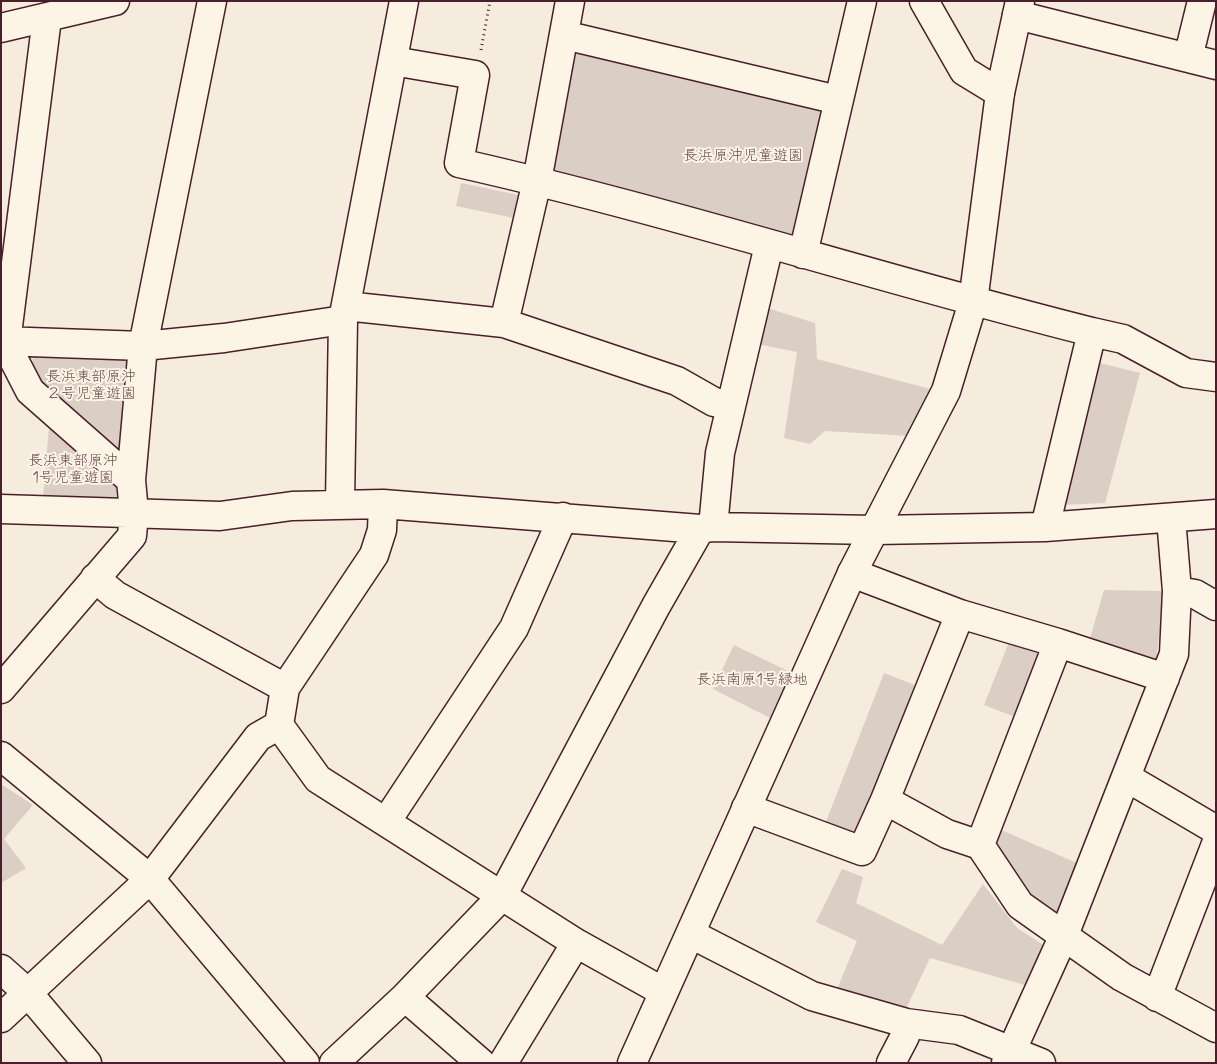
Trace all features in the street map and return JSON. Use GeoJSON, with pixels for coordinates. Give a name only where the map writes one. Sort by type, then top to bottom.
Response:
{"type":"FeatureCollection","features":[{"type":"Feature","properties":{"kind":"street"},"geometry":{"type":"LineString","coordinates":[[1,28],[115,1]]}},
{"type":"Feature","properties":{"kind":"street"},"geometry":{"type":"LineString","coordinates":[[1,689],[132,536],[134,514],[131,480],[144,346],[212,1]]}},
{"type":"Feature","properties":{"kind":"street"},"geometry":{"type":"LineString","coordinates":[[340,503],[344,313],[404,1]]}},
{"type":"Feature","properties":{"kind":"street"},"geometry":{"type":"LineString","coordinates":[[504,323],[537,181],[570,1]]}},
{"type":"Feature","properties":{"kind":"street"},"geometry":{"type":"LineString","coordinates":[[802,254],[862,1]]}},
{"type":"Feature","properties":{"kind":"street"},"geometry":{"type":"LineString","coordinates":[[924,1],[964,71],[1000,92]]}},
{"type":"Feature","properties":{"kind":"street"},"geometry":{"type":"LineString","coordinates":[[1188,58],[1202,1]]}},
{"type":"Feature","properties":{"kind":"street"},"geometry":{"type":"LineString","coordinates":[[632,1063],[662,991],[691,934],[852,572],[946,391],[973,302],[1000,92],[1018,8],[1216,65]]}},
{"type":"Feature","properties":{"kind":"street"},"geometry":{"type":"LineString","coordinates":[[47,18],[3,339],[30,391],[131,480]]}},
{"type":"Feature","properties":{"kind":"street"},"geometry":{"type":"LineString","coordinates":[[564,34],[838,100]]}},
{"type":"Feature","properties":{"kind":"street"},"geometry":{"type":"LineString","coordinates":[[393,60],[476,76],[459,163],[537,181],[973,302],[1123,339],[1186,373],[1216,377]]}},
{"type":"Feature","properties":{"kind":"street"},"geometry":{"type":"LineString","coordinates":[[334,1063],[405,997],[502,896],[656,606],[707,528],[720,453],[768,245]]}},
{"type":"Feature","properties":{"kind":"street"},"geometry":{"type":"LineString","coordinates":[[3,339],[144,346],[224,338],[344,313],[504,323],[677,381],[714,402],[731,405]]}},
{"type":"Feature","properties":{"kind":"street"},"geometry":{"type":"LineString","coordinates":[[1045,527],[1092,332]]}},
{"type":"Feature","properties":{"kind":"street"},"geometry":{"type":"LineString","coordinates":[[1,509],[220,516],[292,506],[340,503],[383,504],[707,528],[875,530],[1045,527],[1216,514]]}},
{"type":"Feature","properties":{"kind":"street"},"geometry":{"type":"LineString","coordinates":[[383,504],[382,530],[374,555],[285,688],[279,725],[318,779],[576,943],[662,991]]}},
{"type":"Feature","properties":{"kind":"street"},"geometry":{"type":"LineString","coordinates":[[386,822],[514,628],[564,517]]}},
{"type":"Feature","properties":{"kind":"street"},"geometry":{"type":"LineString","coordinates":[[1009,1056],[1064,935],[1174,654],[1177,591],[1171,518]]}},
{"type":"Feature","properties":{"kind":"street"},"geometry":{"type":"LineString","coordinates":[[852,572],[960,614],[1058,642],[1165,678]]}},
{"type":"Feature","properties":{"kind":"street"},"geometry":{"type":"LineString","coordinates":[[95,578],[115,595],[285,688]]}},
{"type":"Feature","properties":{"kind":"street"},"geometry":{"type":"LineString","coordinates":[[1177,591],[1195,594],[1216,606]]}},
{"type":"Feature","properties":{"kind":"street"},"geometry":{"type":"LineString","coordinates":[[746,808],[862,851],[885,800],[960,614]]}},
{"type":"Feature","properties":{"kind":"street"},"geometry":{"type":"LineString","coordinates":[[980,845],[1058,642]]}},
{"type":"Feature","properties":{"kind":"street"},"geometry":{"type":"LineString","coordinates":[[1,1018],[150,879],[258,737],[279,725]]}},
{"type":"Feature","properties":{"kind":"street"},"geometry":{"type":"LineString","coordinates":[[1,756],[150,879],[305,1063]]}},
{"type":"Feature","properties":{"kind":"street"},"geometry":{"type":"LineString","coordinates":[[1126,777],[1216,830]]}},
{"type":"Feature","properties":{"kind":"street"},"geometry":{"type":"LineString","coordinates":[[885,800],[947,834],[980,845],[1020,905],[1122,977],[1216,1028]]}},
{"type":"Feature","properties":{"kind":"street"},"geometry":{"type":"LineString","coordinates":[[1157,997],[1216,844]]}},
{"type":"Feature","properties":{"kind":"street"},"geometry":{"type":"LineString","coordinates":[[691,934],[812,996],[906,1022],[959,1030],[1009,1056],[1041,1063]]}},
{"type":"Feature","properties":{"kind":"street"},"geometry":{"type":"LineString","coordinates":[[504,1063],[576,943]]}},
{"type":"Feature","properties":{"kind":"street"},"geometry":{"type":"LineString","coordinates":[[1,969],[28,992],[87,1063]]}},
{"type":"Feature","properties":{"kind":"street"},"geometry":{"type":"LineString","coordinates":[[405,997],[481,1063]]}},
{"type":"Feature","properties":{"kind":"street"},"geometry":{"type":"LineString","coordinates":[[891,1063],[905,1036],[906,1022]]}},
{"type":"Feature","properties":{"kind":"path"},"geometry":{"type":"LineString","coordinates":[[476,76],[490,1]]}},
{"type":"Feature","properties":{"kind":"green space","name":"長浜原沖児童遊園"},"geometry":{"type":"Polygon","coordinates":[[[571,46],[827,106],[798,243],[546,173],[571,46]]]}},
{"type":"Feature","properties":{"kind":"green space"},"geometry":{"type":"Polygon","coordinates":[[[461,183],[519,195],[514,218],[456,206],[461,183]]]}},
{"type":"Feature","properties":{"kind":"green space"},"geometry":{"type":"Polygon","coordinates":[[[767,308],[815,323],[817,359],[934,390],[910,436],[825,431],[810,444],[784,438],[797,352],[757,344],[767,308]]]}},
{"type":"Feature","properties":{"kind":"green space","name":"長浜東部原沖 ２号児童遊園"},"geometry":{"type":"Polygon","coordinates":[[[33,352],[128,355],[118,456],[32,378],[33,352]]]}},
{"type":"Feature","properties":{"kind":"green space"},"geometry":{"type":"Polygon","coordinates":[[[1100,363],[1140,373],[1105,503],[1062,505],[1100,363]]]}},
{"type":"Feature","properties":{"kind":"green space","name":"長浜東部原沖 1号児童遊園"},"geometry":{"type":"Polygon","coordinates":[[[50,417],[117,473],[116,499],[43,496],[50,417]]]}},
{"type":"Feature","properties":{"kind":"green space"},"geometry":{"type":"Polygon","coordinates":[[[1104,590],[1165,591],[1155,666],[1089,642],[1104,590]]]}},
{"type":"Feature","properties":{"kind":"green space"},"geometry":{"type":"Polygon","coordinates":[[[1009,642],[1045,656],[1020,719],[984,705],[1009,642]]]}},
{"type":"Feature","properties":{"kind":"green space","name":"長浜南原1号緑地"},"geometry":{"type":"Polygon","coordinates":[[[734,645],[792,673],[770,718],[713,689],[734,645]]]}},
{"type":"Feature","properties":{"kind":"green space"},"geometry":{"type":"Polygon","coordinates":[[[884,673],[920,687],[860,838],[825,824],[884,673]]]}},
{"type":"Feature","properties":{"kind":"green space"},"geometry":{"type":"Polygon","coordinates":[[[1,784],[33,805],[4,839],[26,868],[1,883],[1,784]]]}},
{"type":"Feature","properties":{"kind":"green space"},"geometry":{"type":"Polygon","coordinates":[[[999,829],[1084,866],[1060,922],[1025,900],[992,845],[999,829]]]}},
{"type":"Feature","properties":{"kind":"green space"},"geometry":{"type":"Polygon","coordinates":[[[842,869],[863,877],[856,903],[942,945],[983,884],[1017,928],[1045,946],[1032,987],[930,958],[904,1013],[835,994],[857,941],[816,922],[842,869]]]}}]}
